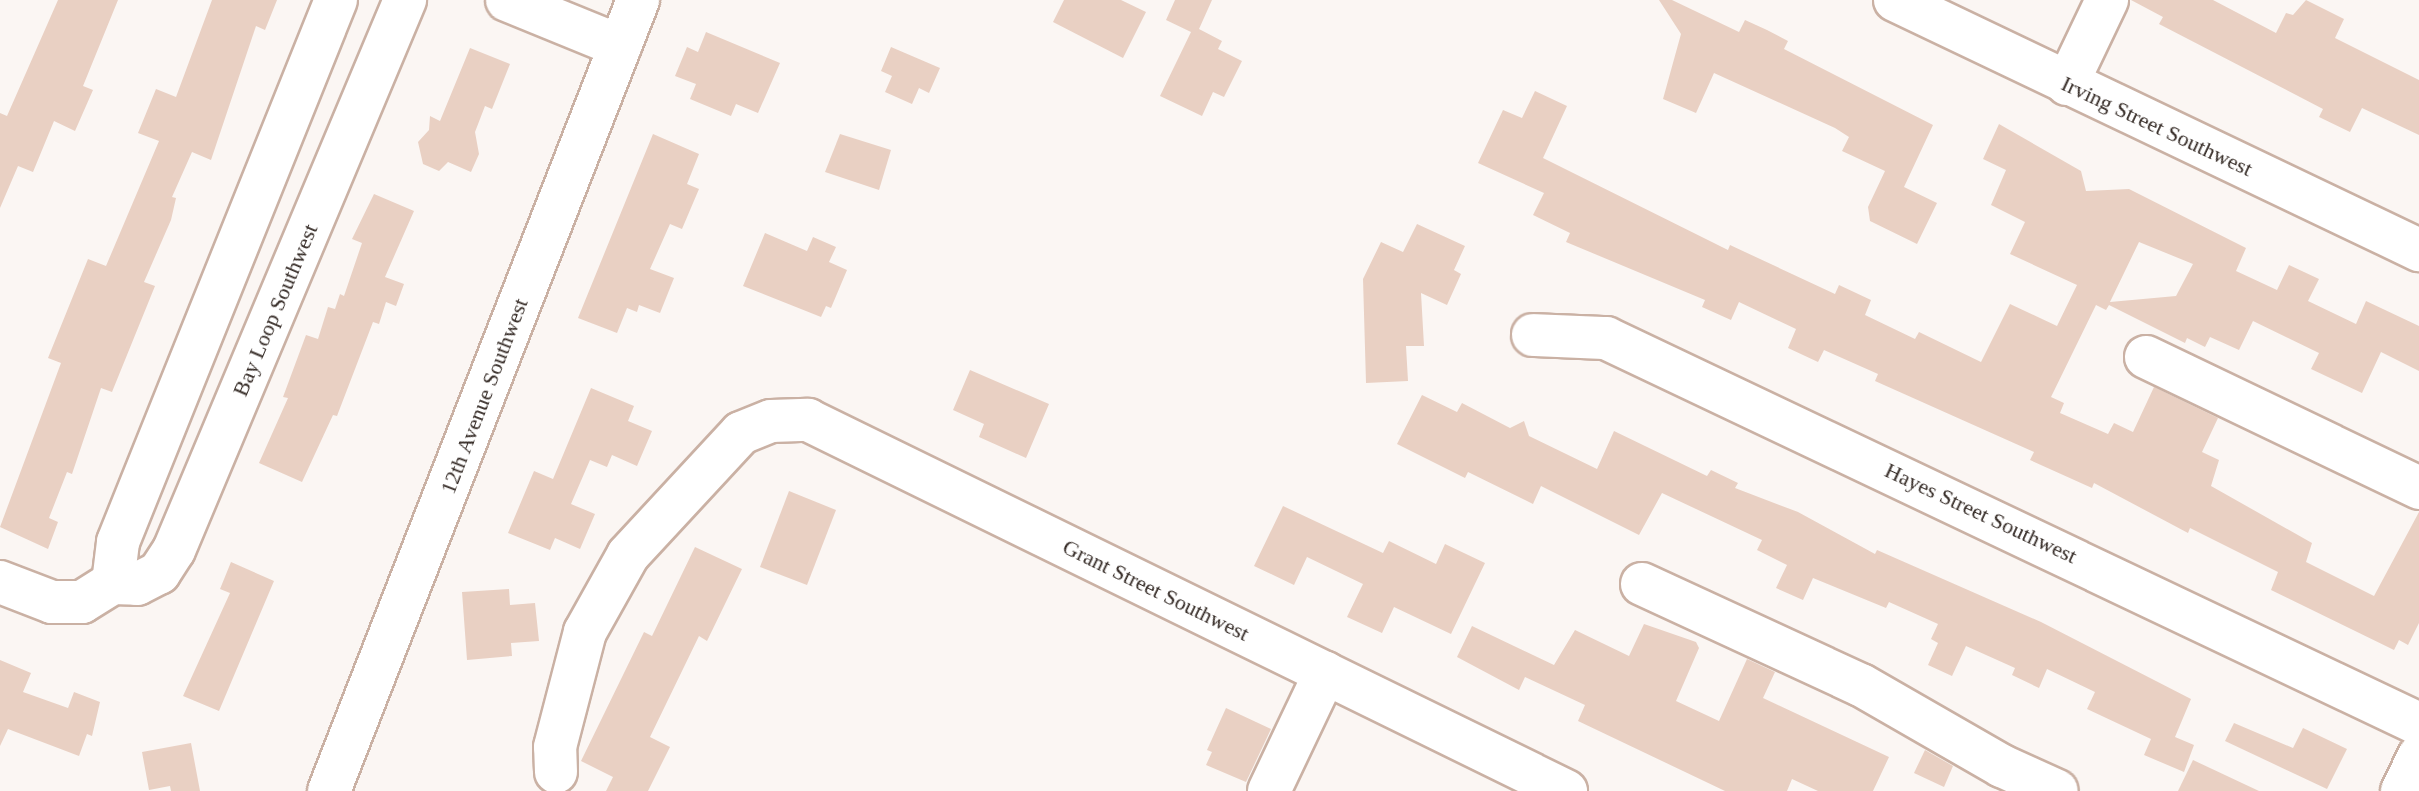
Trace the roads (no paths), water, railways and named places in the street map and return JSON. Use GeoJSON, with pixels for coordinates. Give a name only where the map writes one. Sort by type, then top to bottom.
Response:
{"type":"FeatureCollection","features":[{"type":"Feature","properties":{"kind":"street"},"geometry":{"type":"LineString","coordinates":[[113,583],[118,542],[336,0]]}},
{"type":"Feature","properties":{"kind":"street","name":"Bay Loop Southwest"},"geometry":{"type":"LineString","coordinates":[[0,582],[52,602],[82,602],[113,583],[137,584],[159,573],[174,550],[405,0]]}},
{"type":"Feature","properties":{"kind":"street"},"geometry":{"type":"LineString","coordinates":[[507,0],[620,46]]}},
{"type":"Feature","properties":{"kind":"street","name":"12th Avenue Southwest"},"geometry":{"type":"LineString","coordinates":[[329,791],[638,0]]}},
{"type":"Feature","properties":{"kind":"street","name":"Irving Street Southwest"},"geometry":{"type":"LineString","coordinates":[[1895,0],[2419,250]]}},
{"type":"Feature","properties":{"kind":"street"},"geometry":{"type":"LineString","coordinates":[[2067,84],[2107,0]]}},
{"type":"Feature","properties":{"kind":"street","name":"Hayes Street Southwest"},"geometry":{"type":"LineString","coordinates":[[1533,335],[1606,338],[2419,724]]}},
{"type":"Feature","properties":{"kind":"street"},"geometry":{"type":"LineString","coordinates":[[2146,357],[2419,488]]}},
{"type":"Feature","properties":{"kind":"street","name":"Grant Street Southwest"},"geometry":{"type":"LineString","coordinates":[[556,772],[555,747],[585,632],[603,591],[628,555],[741,433],[771,421],[808,420],[1325,673],[1501,777],[1566,791]]}},
{"type":"Feature","properties":{"kind":"street"},"geometry":{"type":"LineString","coordinates":[[1642,584],[1861,685],[2002,766],[2057,791]]}},
{"type":"Feature","properties":{"kind":"street"},"geometry":{"type":"LineString","coordinates":[[1269,791],[1325,673]]}},
{"type":"Feature","properties":{"kind":"street"},"geometry":{"type":"LineString","coordinates":[[2402,791],[2419,756]]}}]}
